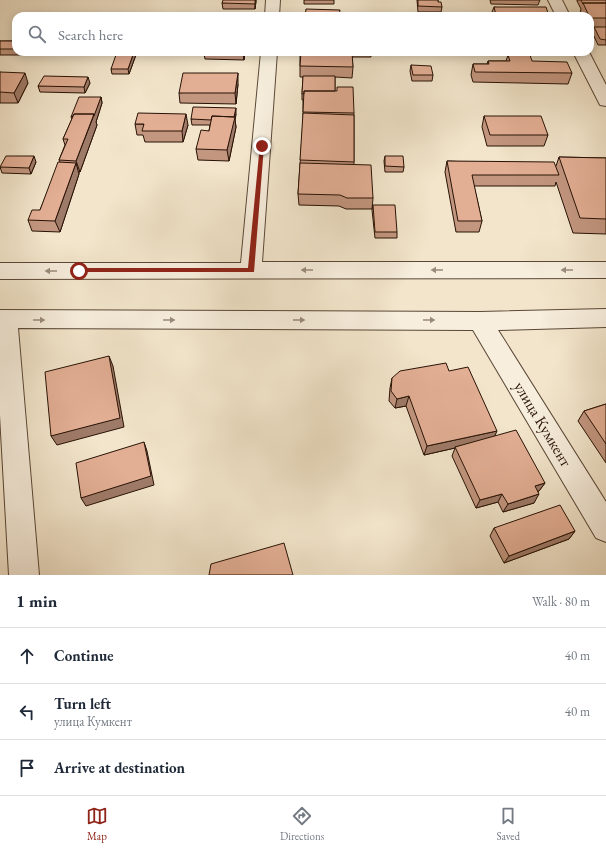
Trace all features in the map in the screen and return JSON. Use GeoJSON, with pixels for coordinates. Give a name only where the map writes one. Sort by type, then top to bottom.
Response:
{"type":"FeatureCollection","features":[{"type":"Feature","properties":{"kind":"street"},"geometry":{"type":"LineString","coordinates":[[272,12],[274,0]]}},
{"type":"Feature","properties":{"kind":"street"},"geometry":{"type":"LineString","coordinates":[[555,0],[561,12]]}},
{"type":"Feature","properties":{"kind":"street"},"geometry":{"type":"LineString","coordinates":[[251,270],[269,56]]}},
{"type":"Feature","properties":{"kind":"street"},"geometry":{"type":"LineString","coordinates":[[583,56],[606,101]]}},
{"type":"Feature","properties":{"kind":"street"},"geometry":{"type":"LineString","coordinates":[[0,271],[606,270]]}},
{"type":"Feature","properties":{"kind":"street"},"geometry":{"type":"LineString","coordinates":[[24,575],[3,319],[480,320],[606,318]]}},
{"type":"Feature","properties":{"kind":"street","name":"улица Кумкент"},"geometry":{"type":"LineString","coordinates":[[480,320],[606,528]]}},
{"type":"Feature","properties":{"kind":"building"},"geometry":{"type":"Polygon","coordinates":[[[223,0],[255,0],[255,4],[222,3],[223,0]]]}},
{"type":"Feature","properties":{"kind":"building"},"geometry":{"type":"Polygon","coordinates":[[[418,0],[438,0],[438,2],[441,2],[442,7],[418,6],[418,0]]]}},
{"type":"Feature","properties":{"kind":"building"},"geometry":{"type":"Polygon","coordinates":[[[581,0],[606,0],[606,3],[583,4],[581,0]]]}},
{"type":"Feature","properties":{"kind":"building"},"geometry":{"type":"Polygon","coordinates":[[[583,3],[606,3],[606,18],[594,18],[594,12],[587,12],[583,3]]]}},
{"type":"Feature","properties":{"kind":"building"},"geometry":{"type":"Polygon","coordinates":[[[494,7],[546,7],[548,12],[495,12],[494,7]]]}},
{"type":"Feature","properties":{"kind":"building"},"geometry":{"type":"Polygon","coordinates":[[[306,9],[340,10],[340,12],[306,12],[306,9]]]}},
{"type":"Feature","properties":{"kind":"building"},"geometry":{"type":"Polygon","coordinates":[[[594,27],[606,27],[606,40],[600,39],[594,27]]]}},
{"type":"Feature","properties":{"kind":"building"},"geometry":{"type":"Polygon","coordinates":[[[0,41],[12,41],[12,49],[0,49],[0,41]]]}},
{"type":"Feature","properties":{"kind":"building"},"geometry":{"type":"Polygon","coordinates":[[[116,56],[133,56],[128,69],[111,69],[116,56]]]}},
{"type":"Feature","properties":{"kind":"building"},"geometry":{"type":"Polygon","coordinates":[[[301,56],[352,56],[353,67],[300,66],[301,56]]]}},
{"type":"Feature","properties":{"kind":"building"},"geometry":{"type":"Polygon","coordinates":[[[508,56],[530,56],[532,61],[567,62],[572,73],[475,72],[473,64],[489,64],[488,61],[510,61],[508,56]]]}},
{"type":"Feature","properties":{"kind":"building"},"geometry":{"type":"Polygon","coordinates":[[[411,65],[431,66],[433,75],[413,75],[411,65]]]}},
{"type":"Feature","properties":{"kind":"building"},"geometry":{"type":"Polygon","coordinates":[[[0,72],[25,73],[14,93],[0,92],[0,72]]]}},
{"type":"Feature","properties":{"kind":"building"},"geometry":{"type":"Polygon","coordinates":[[[183,73],[238,73],[235,93],[179,93],[183,73]]]}},
{"type":"Feature","properties":{"kind":"building"},"geometry":{"type":"Polygon","coordinates":[[[44,76],[88,77],[84,87],[38,86],[44,76]]]}},
{"type":"Feature","properties":{"kind":"building"},"geometry":{"type":"Polygon","coordinates":[[[303,76],[335,76],[335,91],[304,91],[304,94],[302,94],[303,76]]]}},
{"type":"Feature","properties":{"kind":"building"},"geometry":{"type":"Polygon","coordinates":[[[337,87],[353,87],[354,113],[303,112],[304,91],[337,91],[337,87]]]}},
{"type":"Feature","properties":{"kind":"building"},"geometry":{"type":"Polygon","coordinates":[[[79,97],[101,97],[94,116],[94,114],[74,114],[71,117],[79,97]]]}},
{"type":"Feature","properties":{"kind":"building"},"geometry":{"type":"Polygon","coordinates":[[[193,107],[236,108],[234,117],[212,116],[211,120],[191,119],[193,107]]]}},
{"type":"Feature","properties":{"kind":"building"},"geometry":{"type":"Polygon","coordinates":[[[138,113],[186,114],[182,131],[142,131],[144,124],[135,124],[138,113]]]}},
{"type":"Feature","properties":{"kind":"building"},"geometry":{"type":"Polygon","coordinates":[[[303,113],[354,115],[354,162],[300,160],[303,113]]]}},
{"type":"Feature","properties":{"kind":"building"},"geometry":{"type":"Polygon","coordinates":[[[74,114],[94,114],[76,161],[59,160],[68,139],[63,139],[74,114]]]}},
{"type":"Feature","properties":{"kind":"building"},"geometry":{"type":"Polygon","coordinates":[[[212,116],[235,117],[227,150],[196,149],[201,130],[209,131],[212,116]]]}},
{"type":"Feature","properties":{"kind":"building"},"geometry":{"type":"Polygon","coordinates":[[[484,116],[541,116],[548,135],[490,135],[484,116]]]}},
{"type":"Feature","properties":{"kind":"building"},"geometry":{"type":"Polygon","coordinates":[[[6,156],[34,156],[29,168],[0,167],[6,156]]]}},
{"type":"Feature","properties":{"kind":"building"},"geometry":{"type":"Polygon","coordinates":[[[385,156],[403,156],[404,167],[385,166],[385,156]]]}},
{"type":"Feature","properties":{"kind":"building"},"geometry":{"type":"Polygon","coordinates":[[[559,157],[606,158],[606,219],[580,218],[559,157]]]}},
{"type":"Feature","properties":{"kind":"building"},"geometry":{"type":"Polygon","coordinates":[[[447,161],[554,162],[559,175],[472,175],[482,221],[458,221],[447,161]]]}},
{"type":"Feature","properties":{"kind":"building"},"geometry":{"type":"Polygon","coordinates":[[[58,162],[76,163],[55,221],[28,220],[32,210],[40,210],[58,162]]]}},
{"type":"Feature","properties":{"kind":"building"},"geometry":{"type":"Polygon","coordinates":[[[300,163],[371,165],[373,198],[347,198],[340,195],[298,194],[300,163]]]}},
{"type":"Feature","properties":{"kind":"building"},"geometry":{"type":"Polygon","coordinates":[[[373,205],[395,205],[397,232],[375,232],[373,205]]]}},
{"type":"Feature","properties":{"kind":"building"},"geometry":{"type":"Polygon","coordinates":[[[109,356],[120,418],[51,436],[45,372],[109,356]]]}},
{"type":"Feature","properties":{"kind":"building"},"geometry":{"type":"Polygon","coordinates":[[[446,363],[449,371],[468,367],[497,431],[427,446],[409,396],[397,399],[391,391],[392,378],[400,371],[446,363]]]}},
{"type":"Feature","properties":{"kind":"building"},"geometry":{"type":"Polygon","coordinates":[[[606,404],[606,444],[584,411],[606,404]]]}},
{"type":"Feature","properties":{"kind":"building"},"geometry":{"type":"Polygon","coordinates":[[[516,430],[545,483],[535,486],[539,494],[508,504],[502,494],[480,500],[455,447],[516,430]]]}},
{"type":"Feature","properties":{"kind":"building"},"geometry":{"type":"Polygon","coordinates":[[[144,442],[151,476],[81,498],[76,463],[144,442]]]}},
{"type":"Feature","properties":{"kind":"building"},"geometry":{"type":"Polygon","coordinates":[[[560,505],[575,531],[509,556],[494,528],[560,505]]]}},
{"type":"Feature","properties":{"kind":"building"},"geometry":{"type":"Polygon","coordinates":[[[284,543],[293,575],[209,575],[211,564],[284,543]]]}},
{"type":"Feature","properties":{"kind":"route"},"geometry":{"type":"LineString","coordinates":[[79,271],[251,270],[262,146]]}}]}
